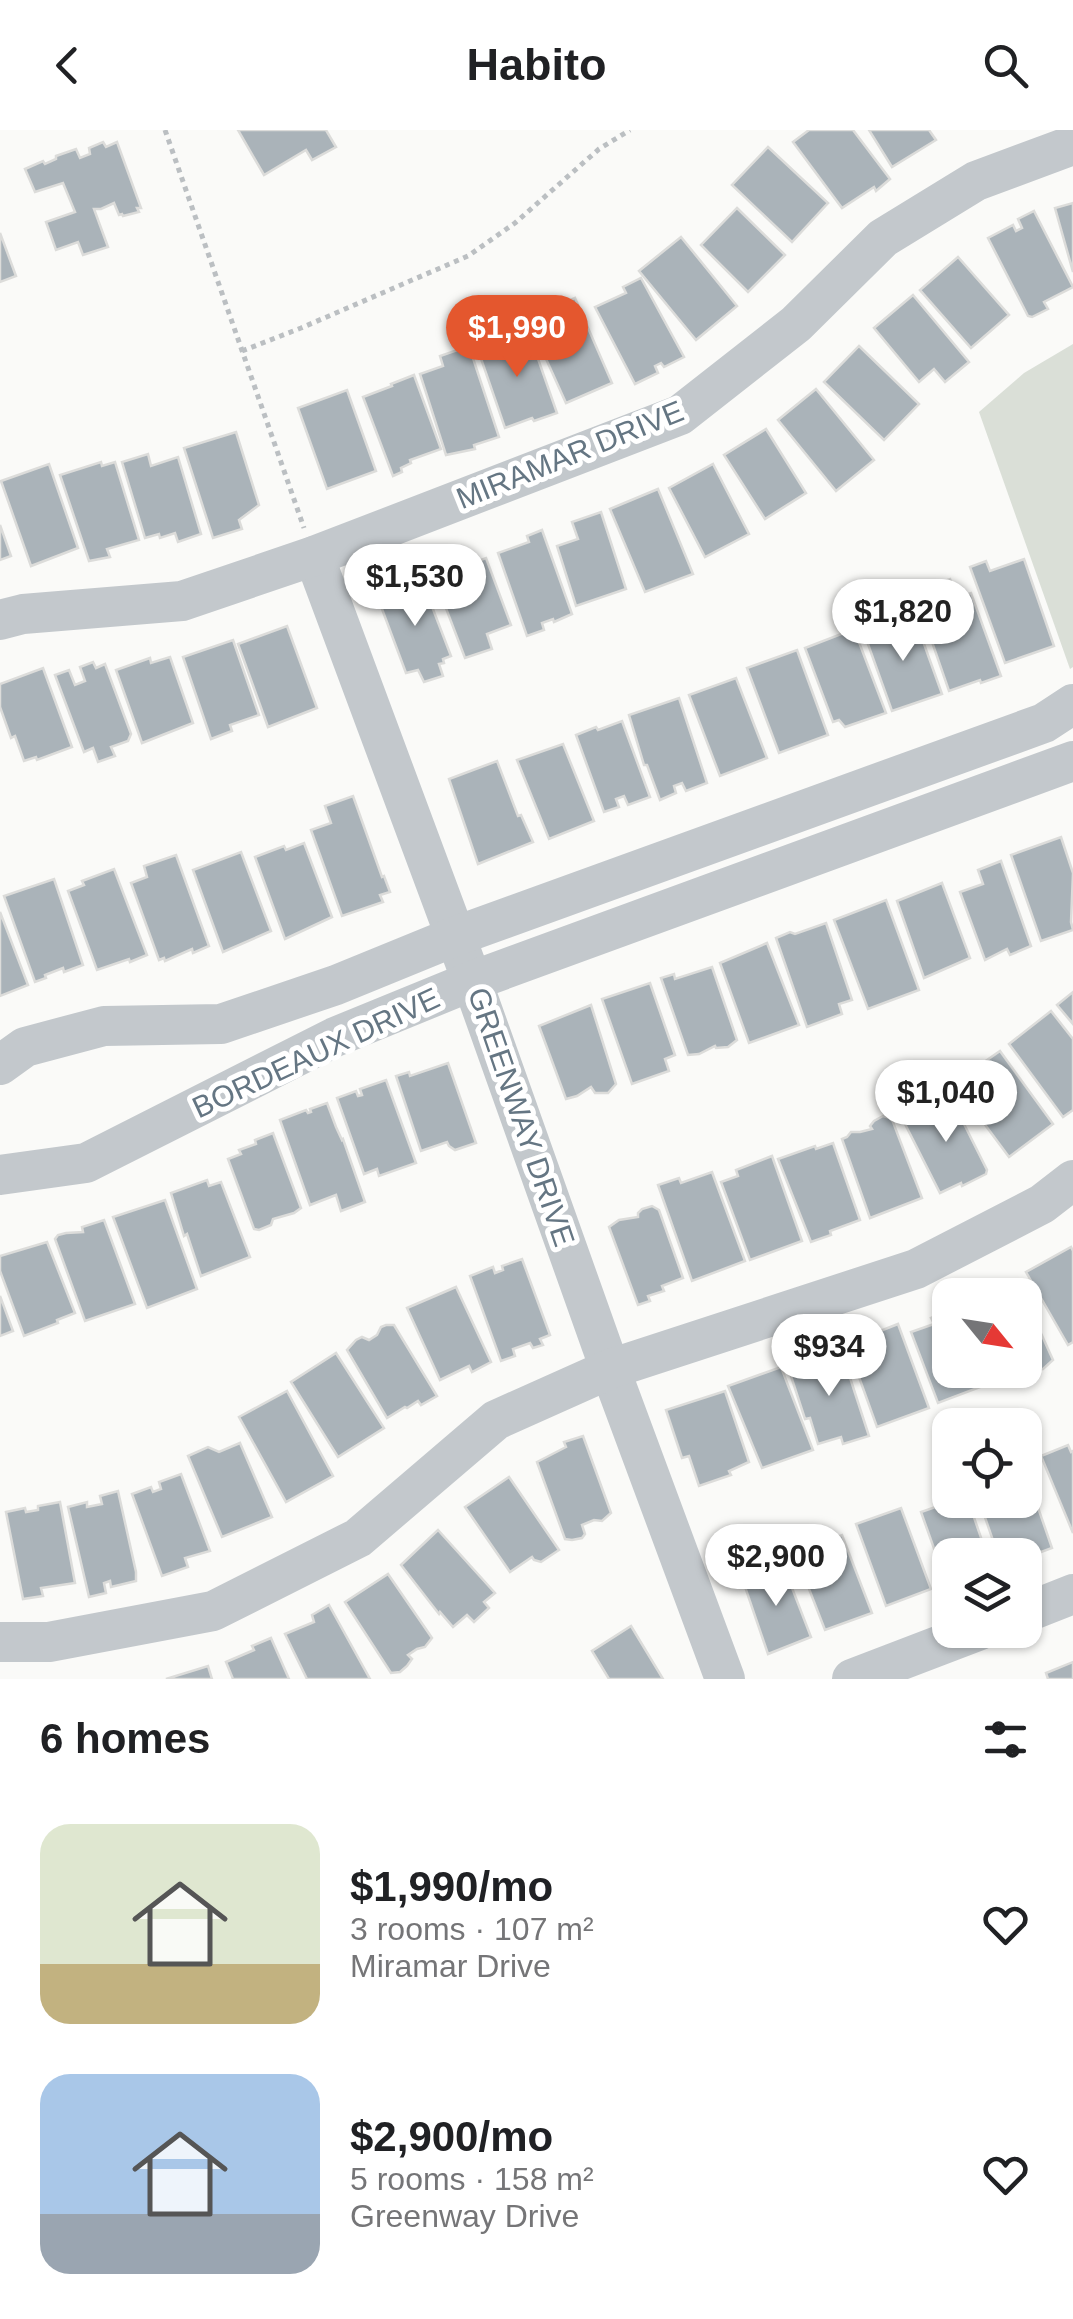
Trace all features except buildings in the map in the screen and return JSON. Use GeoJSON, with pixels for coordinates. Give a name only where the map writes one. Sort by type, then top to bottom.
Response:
{"type":"FeatureCollection","features":[{"type":"Feature","properties":{"kind":"street","name":"MIRAMAR DRIVE"},"geometry":{"type":"LineString","coordinates":[[0,620],[22,614],[182,601],[314,556],[680,415],[796,324],[883,238],[976,181],[1073,145]]}},
{"type":"Feature","properties":{"kind":"street","name":"GREENWAY DRIVE"},"geometry":{"type":"LineString","coordinates":[[314,556],[726,1679]]}},
{"type":"Feature","properties":{"kind":"street","name":"BORDEAUX DRIVE"},"geometry":{"type":"LineString","coordinates":[[0,1065],[25,1048],[104,1026],[221,1024],[336,986],[456,936],[1044,723],[1073,704]]}},
{"type":"Feature","properties":{"kind":"street","name":"BORDEAUX DRIVE"},"geometry":{"type":"LineString","coordinates":[[0,1175],[86,1164],[335,1037],[472,981],[1073,760]]}},
{"type":"Feature","properties":{"kind":"street"},"geometry":{"type":"LineString","coordinates":[[788,816],[802,860]]}},
{"type":"Feature","properties":{"kind":"street"},"geometry":{"type":"LineString","coordinates":[[0,1642],[49,1642],[213,1610],[358,1538],[496,1420],[610,1369],[916,1269],[1042,1204],[1073,1180]]}},
{"type":"Feature","properties":{"kind":"street"},"geometry":{"type":"LineString","coordinates":[[1042,1606],[1073,1594]]}},
{"type":"Feature","properties":{"kind":"street"},"geometry":{"type":"LineString","coordinates":[[852,1679],[933,1648]]}},
{"type":"Feature","properties":{"kind":"path"},"geometry":{"type":"LineString","coordinates":[[164,130],[314,556]]}},
{"type":"Feature","properties":{"kind":"path"},"geometry":{"type":"LineString","coordinates":[[242,351],[468,256],[515,223],[599,149],[630,130]]}},
{"type":"Feature","properties":{"kind":"shaded area"},"geometry":{"type":"Polygon","coordinates":[[[1073,344],[1070,669],[979,412],[1024,373],[1073,344]]]}}]}
